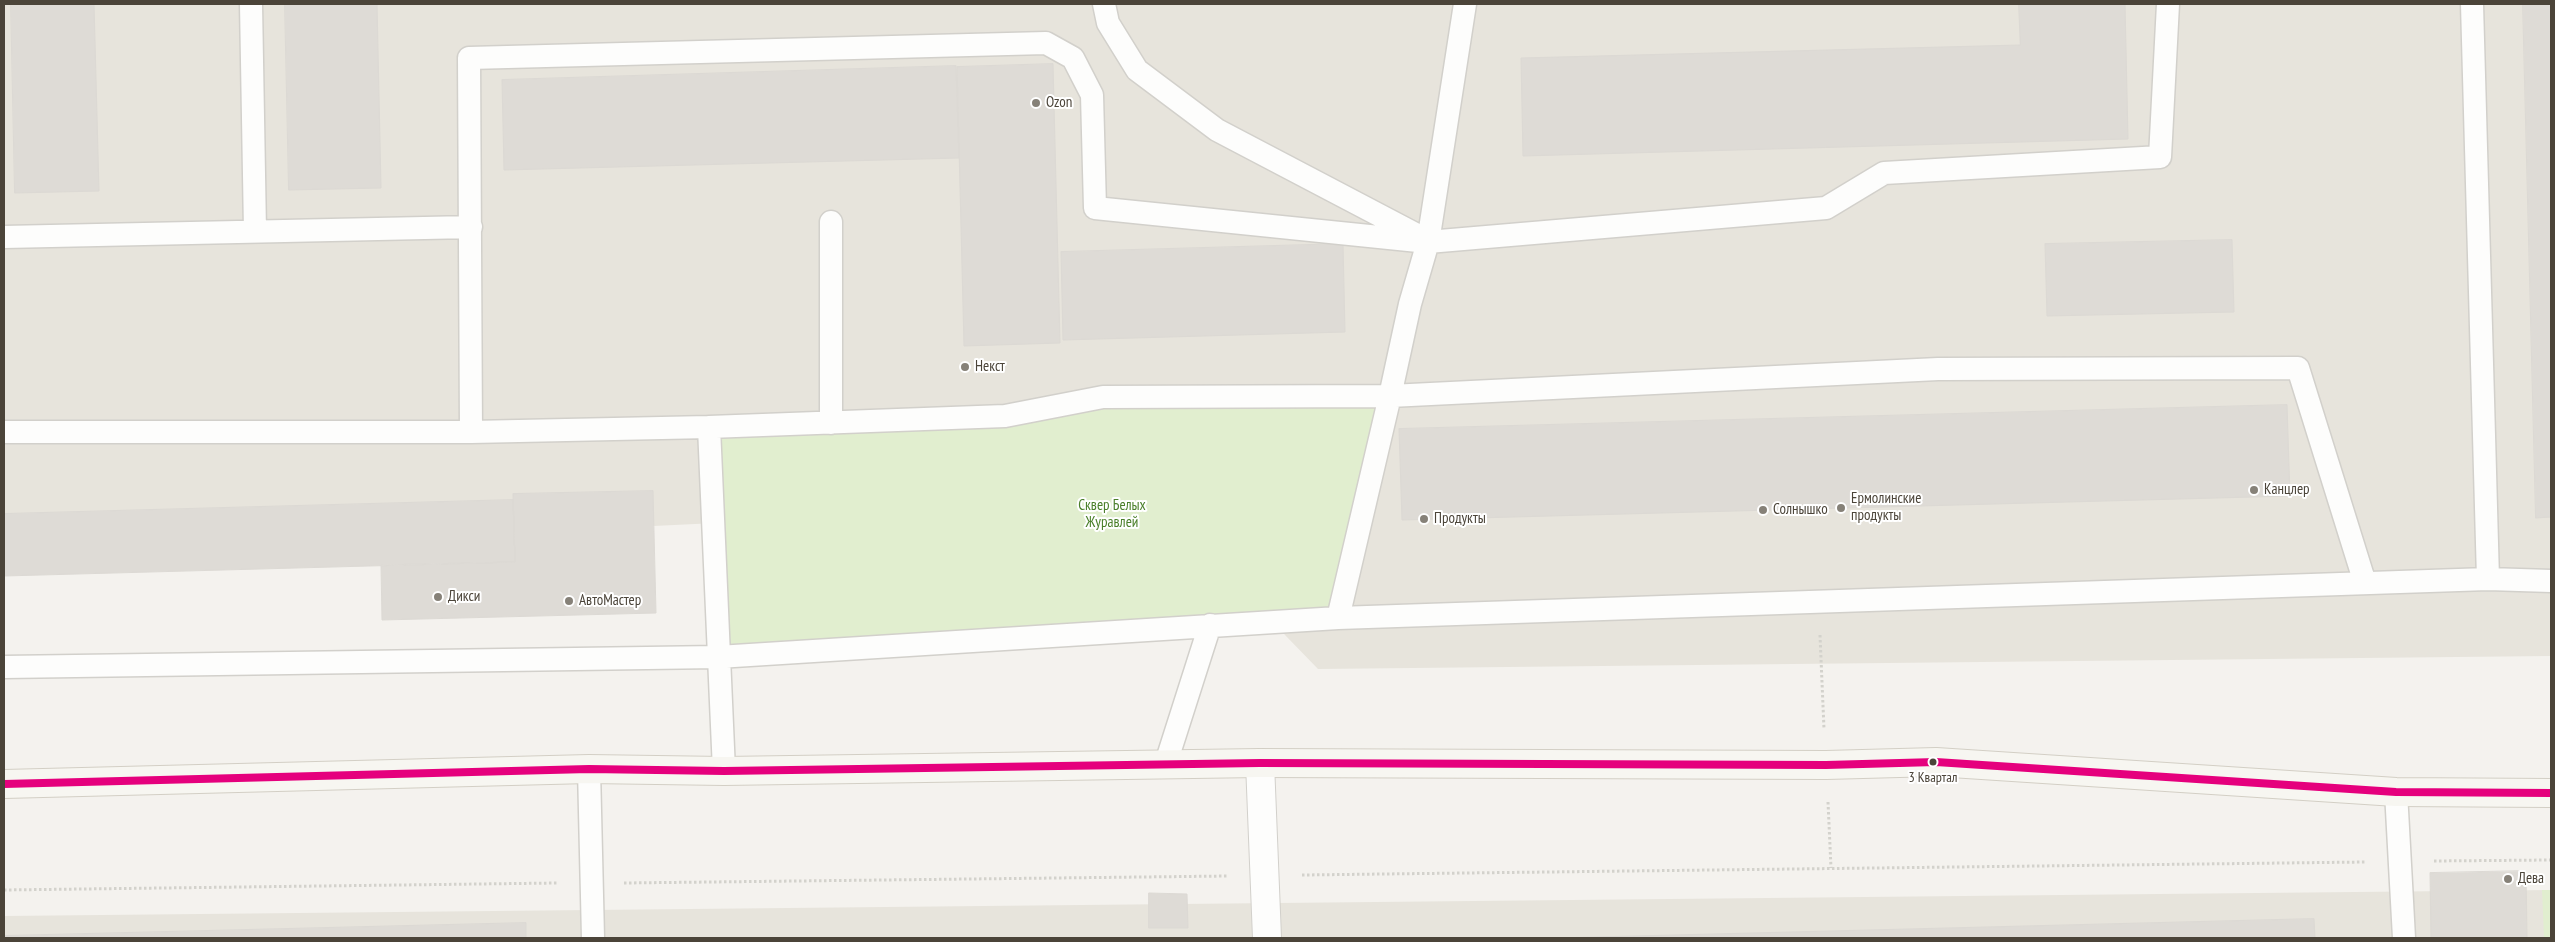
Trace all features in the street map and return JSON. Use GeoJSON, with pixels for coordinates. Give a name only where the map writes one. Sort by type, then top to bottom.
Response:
{"type":"FeatureCollection","features":[{"type":"Feature","properties":{"kind":"main road"},"geometry":{"type":"LineString","coordinates":[[4,784],[589,770],[724,771],[1165,766],[1260,763],[1826,765],[1936,762],[2396,792],[2551,793]]}},
{"type":"Feature","properties":{"kind":"street"},"geometry":{"type":"LineString","coordinates":[[1260,763],[1267,938]]}},
{"type":"Feature","properties":{"kind":"lane"},"geometry":{"type":"LineString","coordinates":[[251,4],[255,231]]}},
{"type":"Feature","properties":{"kind":"lane"},"geometry":{"type":"LineString","coordinates":[[1104,4],[1108,23],[1137,70],[1217,130],[1428,242]]}},
{"type":"Feature","properties":{"kind":"lane"},"geometry":{"type":"LineString","coordinates":[[1338,618],[1410,304],[1428,242],[1465,4]]}},
{"type":"Feature","properties":{"kind":"lane"},"geometry":{"type":"LineString","coordinates":[[471,432],[469,58],[1046,43],[1073,58],[1092,95],[1094,208],[1428,242],[1826,208],[1884,173],[2160,157],[2168,4]]}},
{"type":"Feature","properties":{"kind":"lane"},"geometry":{"type":"LineString","coordinates":[[2472,4],[2488,579]]}},
{"type":"Feature","properties":{"kind":"lane"},"geometry":{"type":"LineString","coordinates":[[831,222],[831,423]]}},
{"type":"Feature","properties":{"kind":"lane"},"geometry":{"type":"LineString","coordinates":[[4,237],[471,227]]}},
{"type":"Feature","properties":{"kind":"lane"},"geometry":{"type":"LineString","coordinates":[[4,432],[471,432],[709,427],[1006,416],[1103,397],[1390,396],[1938,369],[2298,368],[2365,583]]}},
{"type":"Feature","properties":{"kind":"lane"},"geometry":{"type":"LineString","coordinates":[[709,427],[724,771]]}},
{"type":"Feature","properties":{"kind":"lane"},"geometry":{"type":"LineString","coordinates":[[4,667],[718,657],[1338,618],[2488,579],[2551,580]]}},
{"type":"Feature","properties":{"kind":"lane"},"geometry":{"type":"LineString","coordinates":[[1165,766],[1210,625]]}},
{"type":"Feature","properties":{"kind":"lane"},"geometry":{"type":"LineString","coordinates":[[589,770],[593,938]]}},
{"type":"Feature","properties":{"kind":"lane"},"geometry":{"type":"LineString","coordinates":[[2396,792],[2404,938]]}},
{"type":"Feature","properties":{"kind":"shaded area"},"geometry":{"type":"Polygon","coordinates":[[[4,4],[2551,4],[2551,656],[1318,669],[1156,502],[4,557],[4,4]]]}},
{"type":"Feature","properties":{"kind":"shaded area"},"geometry":{"type":"Polygon","coordinates":[[[2551,890],[2551,938],[4,938],[4,916],[2551,890]]]}},
{"type":"Feature","properties":{"kind":"green space","name":"Сквер Белых Журавлей"},"geometry":{"type":"Polygon","coordinates":[[[1390,396],[1338,618],[718,657],[709,427],[1005,416],[1103,397],[1390,396]]]}},
{"type":"Feature","properties":{"kind":"green space"},"geometry":{"type":"Polygon","coordinates":[[[2542,890],[2551,890],[2551,938],[2544,938],[2542,890]]]}},
{"type":"Feature","properties":{"kind":"building"},"geometry":{"type":"Polygon","coordinates":[[[11,4],[94,4],[99,191],[15,193],[11,4]]]}},
{"type":"Feature","properties":{"kind":"building"},"geometry":{"type":"Polygon","coordinates":[[[285,4],[377,4],[381,188],[289,190],[285,4]]]}},
{"type":"Feature","properties":{"kind":"building"},"geometry":{"type":"Polygon","coordinates":[[[2019,4],[2125,4],[2128,139],[1523,156],[1521,58],[2020,45],[2019,4]]]}},
{"type":"Feature","properties":{"kind":"building"},"geometry":{"type":"Polygon","coordinates":[[[2523,4],[2551,4],[2551,517],[2536,518],[2523,4]]]}},
{"type":"Feature","properties":{"kind":"building"},"geometry":{"type":"Polygon","coordinates":[[[1053,64],[1060,343],[964,346],[957,67],[1053,64]]]}},
{"type":"Feature","properties":{"kind":"building"},"geometry":{"type":"Polygon","coordinates":[[[956,66],[959,158],[504,170],[502,80],[956,66]]]}},
{"type":"Feature","properties":{"kind":"building"},"geometry":{"type":"Polygon","coordinates":[[[2232,240],[2234,312],[2047,316],[2045,244],[2232,240]]]}},
{"type":"Feature","properties":{"kind":"building"},"geometry":{"type":"Polygon","coordinates":[[[1343,244],[1345,332],[1063,340],[1061,252],[1343,244]]]}},
{"type":"Feature","properties":{"kind":"building"},"geometry":{"type":"Polygon","coordinates":[[[2287,405],[2290,496],[1402,520],[1399,429],[2287,405]]]}},
{"type":"Feature","properties":{"kind":"building"},"geometry":{"type":"Polygon","coordinates":[[[653,491],[656,613],[382,620],[381,565],[515,562],[513,494],[653,491]]]}},
{"type":"Feature","properties":{"kind":"building"},"geometry":{"type":"Polygon","coordinates":[[[513,500],[515,562],[4,576],[4,514],[513,500]]]}},
{"type":"Feature","properties":{"kind":"building"},"geometry":{"type":"Polygon","coordinates":[[[2526,871],[2527,938],[2431,938],[2430,873],[2526,871]]]}},
{"type":"Feature","properties":{"kind":"building"},"geometry":{"type":"Polygon","coordinates":[[[1149,893],[1187,894],[1188,928],[1149,928],[1149,893]]]}},
{"type":"Feature","properties":{"kind":"building"},"geometry":{"type":"Polygon","coordinates":[[[2314,919],[2315,938],[1557,938],[2314,919]]]}},
{"type":"Feature","properties":{"kind":"building"},"geometry":{"type":"Polygon","coordinates":[[[526,923],[526,938],[4,938],[4,936],[526,923]]]}},
{"type":"Feature","properties":{"kind":"transit line"},"geometry":{"type":"LineString","coordinates":[[4,784],[589,769],[724,771],[1260,763],[1826,765],[1936,762],[2396,792],[2551,793]]}},
{"type":"Feature","properties":{"kind":"place","name":"Ozon"},"geometry":{"type":"Point","coordinates":[1036,103]}},
{"type":"Feature","properties":{"kind":"place","name":"Некст"},"geometry":{"type":"Point","coordinates":[965,367]}},
{"type":"Feature","properties":{"kind":"place","name":"Канцлер"},"geometry":{"type":"Point","coordinates":[2254,490]}},
{"type":"Feature","properties":{"kind":"place","name":"Ермолинские продукты"},"geometry":{"type":"Point","coordinates":[1841,508]}},
{"type":"Feature","properties":{"kind":"place","name":"Солнышко"},"geometry":{"type":"Point","coordinates":[1763,510]}},
{"type":"Feature","properties":{"kind":"place","name":"Продукты"},"geometry":{"type":"Point","coordinates":[1424,519]}},
{"type":"Feature","properties":{"kind":"place","name":"Дикси"},"geometry":{"type":"Point","coordinates":[438,597]}},
{"type":"Feature","properties":{"kind":"place","name":"АвтоМастер"},"geometry":{"type":"Point","coordinates":[569,601]}},
{"type":"Feature","properties":{"kind":"place","name":"3 Квартал"},"geometry":{"type":"Point","coordinates":[1933,762]}},
{"type":"Feature","properties":{"kind":"place","name":"Дева"},"geometry":{"type":"Point","coordinates":[2508,879]}}]}
